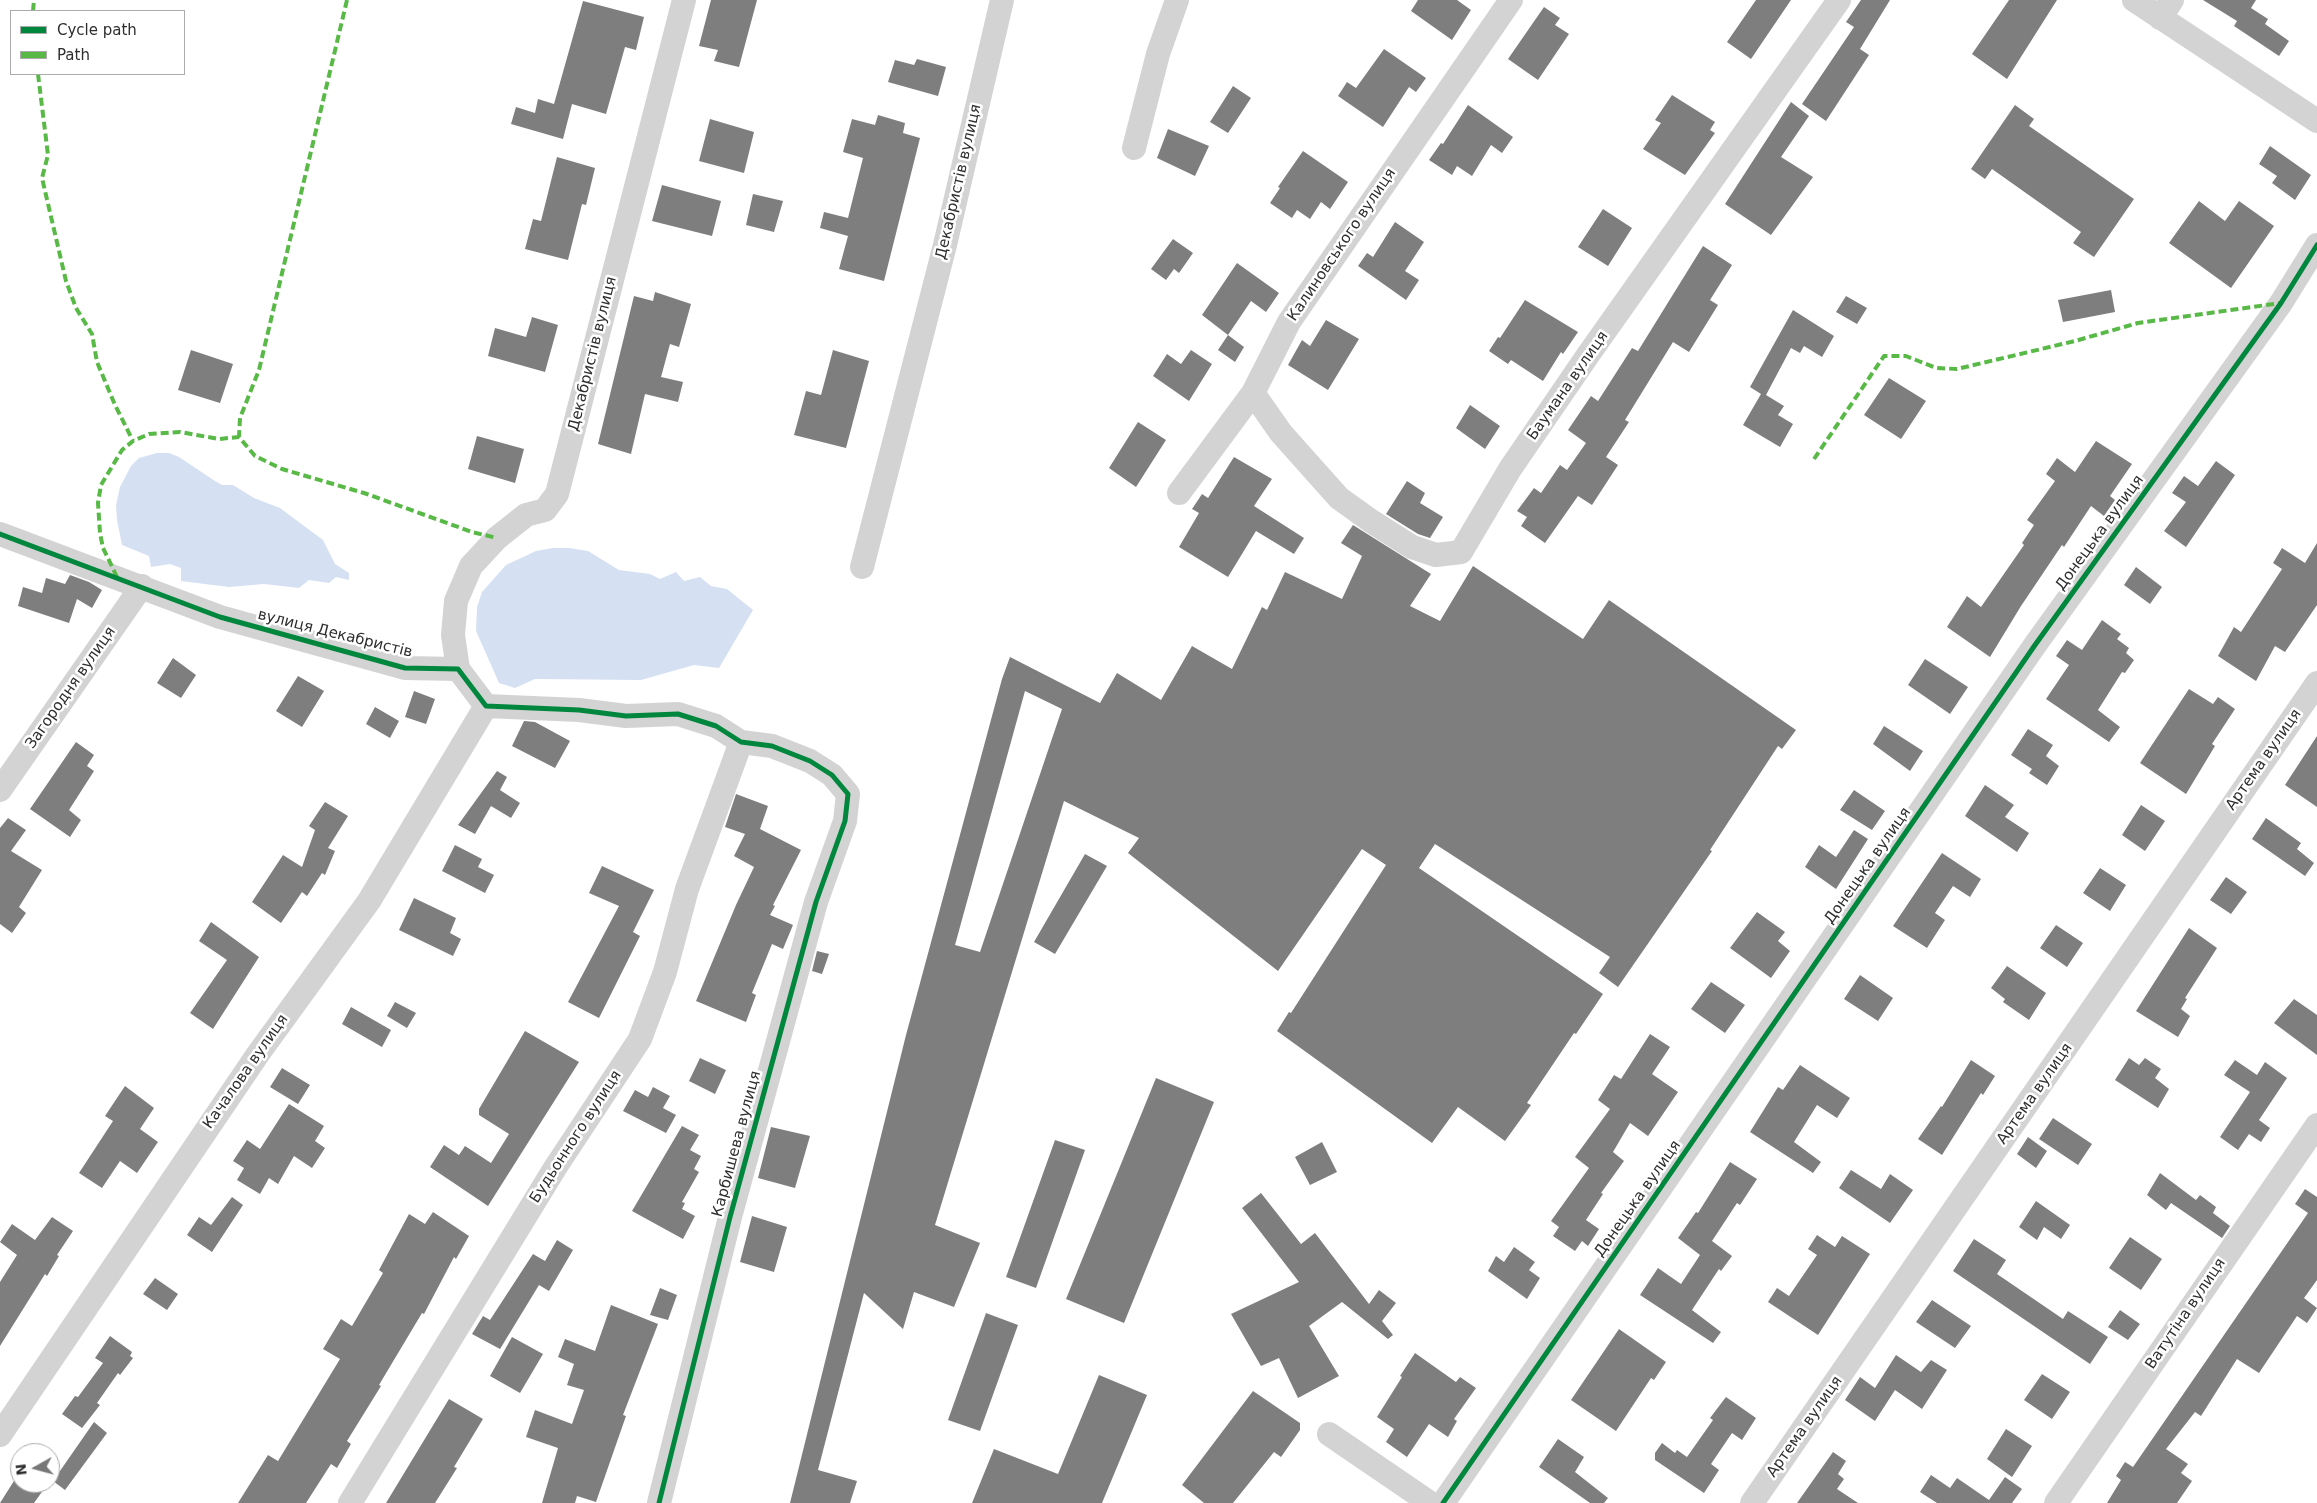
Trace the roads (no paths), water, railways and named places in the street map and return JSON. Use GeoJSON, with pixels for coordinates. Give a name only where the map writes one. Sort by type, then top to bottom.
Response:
{"type":"FeatureCollection","features":[{"type":"Feature","properties":{"kind":"street","name":"Декабристів вулиця"},"geometry":{"type":"LineString","coordinates":[[458,668],[452,635],[456,601],[472,566],[498,538],[526,515],[545,510],[557,494],[684,0]]}},
{"type":"Feature","properties":{"kind":"street","name":"Декабристів вулиця"},"geometry":{"type":"LineString","coordinates":[[862,567],[945,245],[1002,0]]}},
{"type":"Feature","properties":{"kind":"street"},"geometry":{"type":"LineString","coordinates":[[1134,148],[1158,54],[1177,0]]}},
{"type":"Feature","properties":{"kind":"street","name":"Калиновського вулиця"},"geometry":{"type":"LineString","coordinates":[[1179,493],[1253,393],[1289,322],[1511,0]]}},
{"type":"Feature","properties":{"kind":"street","name":"Баумана вулиця"},"geometry":{"type":"LineString","coordinates":[[1253,393],[1282,433],[1339,498],[1412,547],[1436,555],[1461,552],[1510,469],[1588,355],[1839,0]]}},
{"type":"Feature","properties":{"kind":"street"},"geometry":{"type":"LineString","coordinates":[[2134,0],[2166,9],[2317,121]]}},
{"type":"Feature","properties":{"kind":"street","name":"Донецька вулиця"},"geometry":{"type":"LineString","coordinates":[[1444,1503],[2029,653],[2281,303],[2317,245]]}},
{"type":"Feature","properties":{"kind":"street","name":"вулиця Декабристів"},"geometry":{"type":"LineString","coordinates":[[0,534],[220,617],[406,668],[458,668]]}},
{"type":"Feature","properties":{"kind":"street","name":"Загородня вулиця"},"geometry":{"type":"LineString","coordinates":[[0,790],[142,586]]}},
{"type":"Feature","properties":{"kind":"street"},"geometry":{"type":"LineString","coordinates":[[458,668],[486,706],[579,710],[626,716],[678,714],[716,726],[741,742]]}},
{"type":"Feature","properties":{"kind":"street","name":"Артема вулиця"},"geometry":{"type":"LineString","coordinates":[[1752,1503],[2317,683]]}},
{"type":"Feature","properties":{"kind":"street","name":"Качалова вулиця"},"geometry":{"type":"LineString","coordinates":[[0,1435],[258,1054],[369,901],[486,706]]}},
{"type":"Feature","properties":{"kind":"street","name":"Карбишева вулиця"},"geometry":{"type":"LineString","coordinates":[[659,1503],[730,1217],[816,902],[846,821],[848,794],[832,775],[810,761],[772,746],[741,742]]}},
{"type":"Feature","properties":{"kind":"street","name":"Будьонного вулиця"},"geometry":{"type":"LineString","coordinates":[[350,1503],[555,1168],[640,1039],[664,972],[687,889],[741,742]]}},
{"type":"Feature","properties":{"kind":"street","name":"Ватутіна вулиця"},"geometry":{"type":"LineString","coordinates":[[2056,1503],[2317,1125]]}},
{"type":"Feature","properties":{"kind":"street"},"geometry":{"type":"LineString","coordinates":[[1329,1434],[1430,1503]]}},
{"type":"Feature","properties":{"kind":"water"},"geometry":{"type":"Polygon","coordinates":[[[157,453],[169,453],[179,457],[222,485],[233,485],[254,498],[280,508],[323,540],[335,564],[349,573],[349,580],[336,577],[329,583],[309,580],[299,588],[264,584],[229,587],[181,581],[181,568],[170,564],[151,567],[149,556],[122,545],[116,505],[120,487],[131,466],[139,458],[157,453]]]}},
{"type":"Feature","properties":{"kind":"water"},"geometry":{"type":"Polygon","coordinates":[[[553,548],[588,551],[619,570],[650,574],[660,579],[676,572],[684,581],[700,577],[711,586],[727,589],[753,610],[719,668],[694,665],[641,680],[535,679],[515,688],[499,683],[476,631],[477,607],[482,592],[506,565],[536,551],[553,548]]]}}]}
